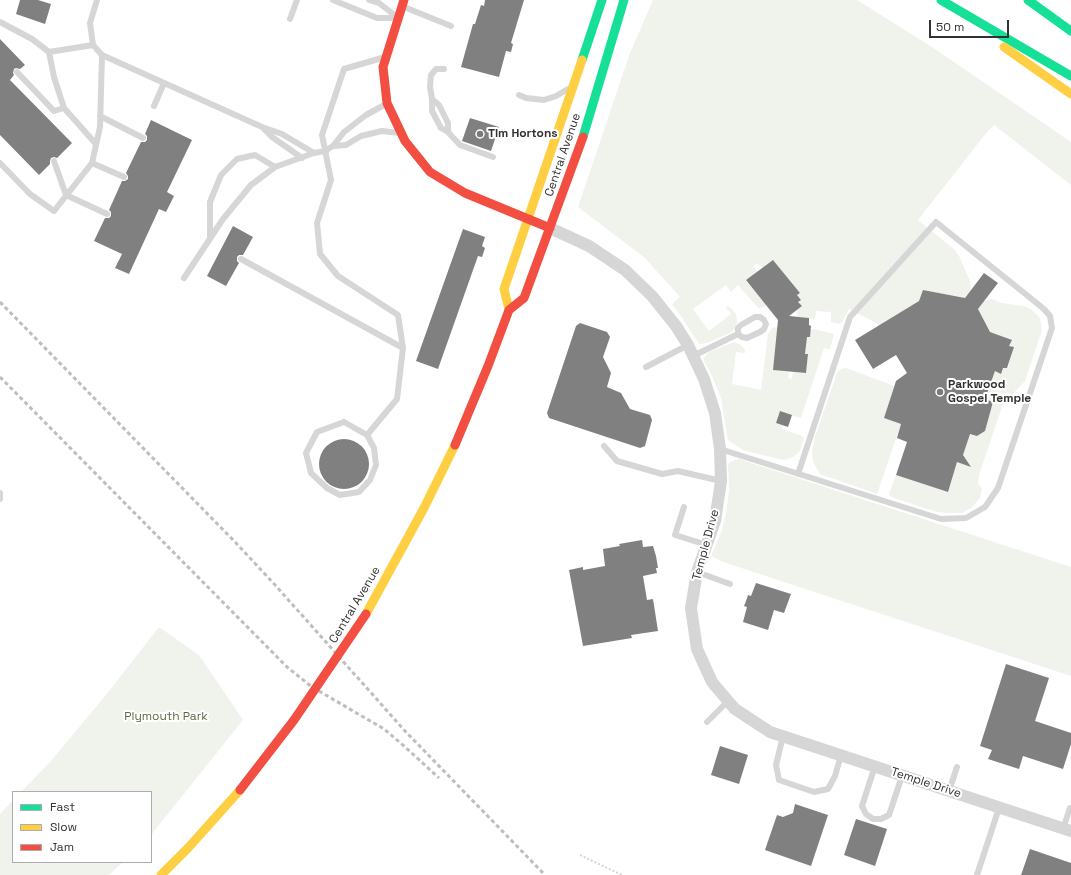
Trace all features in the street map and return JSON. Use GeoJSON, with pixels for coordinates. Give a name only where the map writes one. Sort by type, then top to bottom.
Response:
{"type":"FeatureCollection","features":[{"type":"Feature","properties":{"kind":"main road","name":"Central Avenue"},"geometry":{"type":"LineString","coordinates":[[509,310],[504,289],[571,87],[602,0]]}},
{"type":"Feature","properties":{"kind":"main road","name":"Central Avenue"},"geometry":{"type":"LineString","coordinates":[[161,875],[188,848],[240,790],[294,720],[366,614],[420,515],[458,440],[509,310],[524,298],[584,135],[624,0]]}},
{"type":"Feature","properties":{"kind":"main road"},"geometry":{"type":"LineString","coordinates":[[936,0],[1071,94]]}},
{"type":"Feature","properties":{"kind":"main road"},"geometry":{"type":"LineString","coordinates":[[942,0],[1071,76]]}},
{"type":"Feature","properties":{"kind":"main road"},"geometry":{"type":"LineString","coordinates":[[1028,0],[1071,31]]}},
{"type":"Feature","properties":{"kind":"main road","name":"Temple Drive"},"geometry":{"type":"LineString","coordinates":[[403,3],[383,67],[387,103],[405,141],[430,172],[465,193],[527,220],[550,228]]}},
{"type":"Feature","properties":{"kind":"street","name":"Temple Drive"},"geometry":{"type":"LineString","coordinates":[[550,228],[589,246],[625,270],[652,296],[676,326],[704,379],[715,413],[720,449],[721,481],[715,522],[697,572],[691,608],[697,649],[712,682],[728,701],[735,709],[770,732],[1067,830]]}},
{"type":"Feature","properties":{"kind":"lane"},"geometry":{"type":"LineString","coordinates":[[98,0],[90,22],[94,44],[102,55],[262,127],[282,134],[314,153]]}},
{"type":"Feature","properties":{"kind":"lane"},"geometry":{"type":"LineString","coordinates":[[290,19],[297,0]]}},
{"type":"Feature","properties":{"kind":"lane"},"geometry":{"type":"LineString","coordinates":[[333,0],[377,18],[399,18]]}},
{"type":"Feature","properties":{"kind":"lane"},"geometry":{"type":"LineString","coordinates":[[369,0],[379,4],[399,18]]}},
{"type":"Feature","properties":{"kind":"lane"},"geometry":{"type":"LineString","coordinates":[[403,3],[451,26]]}},
{"type":"Feature","properties":{"kind":"lane"},"geometry":{"type":"LineString","coordinates":[[0,22],[32,39],[49,52],[54,77],[64,108],[96,144]]}},
{"type":"Feature","properties":{"kind":"lane"},"geometry":{"type":"LineString","coordinates":[[49,52],[94,44]]}},
{"type":"Feature","properties":{"kind":"lane"},"geometry":{"type":"LineString","coordinates":[[0,163],[30,194],[54,211],[92,163],[100,127],[102,55]]}},
{"type":"Feature","properties":{"kind":"lane"},"geometry":{"type":"LineString","coordinates":[[367,435],[397,399],[403,348],[398,315],[338,276],[320,254],[318,222],[331,180],[322,135],[344,69],[386,58]]}},
{"type":"Feature","properties":{"kind":"lane"},"geometry":{"type":"LineString","coordinates":[[444,69],[436,69],[430,76],[432,111],[441,128],[448,132],[460,145],[493,157]]}},
{"type":"Feature","properties":{"kind":"lane"},"geometry":{"type":"LineString","coordinates":[[17,72],[54,110],[64,108]]}},
{"type":"Feature","properties":{"kind":"lane"},"geometry":{"type":"LineString","coordinates":[[154,106],[164,83]]}},
{"type":"Feature","properties":{"kind":"lane"},"geometry":{"type":"LineString","coordinates":[[519,95],[526,98],[544,100],[556,96],[571,87]]}},
{"type":"Feature","properties":{"kind":"lane"},"geometry":{"type":"LineString","coordinates":[[432,99],[439,105],[448,123],[448,132]]}},
{"type":"Feature","properties":{"kind":"lane"},"geometry":{"type":"LineString","coordinates":[[184,278],[223,219],[251,186],[275,167],[314,153],[325,151],[333,146],[344,132],[366,115],[387,103]]}},
{"type":"Feature","properties":{"kind":"lane"},"geometry":{"type":"LineString","coordinates":[[100,116],[143,138]]}},
{"type":"Feature","properties":{"kind":"lane"},"geometry":{"type":"LineString","coordinates":[[262,127],[272,137],[302,158]]}},
{"type":"Feature","properties":{"kind":"lane"},"geometry":{"type":"LineString","coordinates":[[333,146],[346,145],[361,136],[382,131],[402,134]]}},
{"type":"Feature","properties":{"kind":"lane"},"geometry":{"type":"LineString","coordinates":[[210,239],[210,202],[221,175],[237,159],[255,155],[275,167]]}},
{"type":"Feature","properties":{"kind":"lane"},"geometry":{"type":"LineString","coordinates":[[54,161],[66,195],[107,214]]}},
{"type":"Feature","properties":{"kind":"lane"},"geometry":{"type":"LineString","coordinates":[[92,163],[124,177]]}},
{"type":"Feature","properties":{"kind":"lane"},"geometry":{"type":"LineString","coordinates":[[720,449],[798,474],[941,519],[966,518],[985,507],[998,488],[1052,328],[1050,316],[1044,309],[936,222],[850,317],[798,474]]}},
{"type":"Feature","properties":{"kind":"lane"},"geometry":{"type":"LineString","coordinates":[[241,259],[403,348]]}},
{"type":"Feature","properties":{"kind":"lane"},"geometry":{"type":"LineString","coordinates":[[760,316],[766,324],[764,329],[760,332],[747,338],[738,334],[738,328],[755,317],[760,316]]}},
{"type":"Feature","properties":{"kind":"lane"},"geometry":{"type":"LineString","coordinates":[[646,367],[738,334]]}},
{"type":"Feature","properties":{"kind":"lane"},"geometry":{"type":"LineString","coordinates":[[344,422],[367,435],[374,448],[376,465],[370,480],[359,492],[340,495],[327,488],[311,473],[306,453],[317,432],[344,422]]}},
{"type":"Feature","properties":{"kind":"lane"},"geometry":{"type":"LineString","coordinates":[[604,446],[617,461],[662,474],[678,471],[721,481]]}},
{"type":"Feature","properties":{"kind":"lane"},"geometry":{"type":"LineString","coordinates":[[0,493],[0,499]]}},
{"type":"Feature","properties":{"kind":"lane"},"geometry":{"type":"LineString","coordinates":[[684,507],[675,535],[707,545]]}},
{"type":"Feature","properties":{"kind":"lane"},"geometry":{"type":"LineString","coordinates":[[697,572],[730,584]]}},
{"type":"Feature","properties":{"kind":"lane"},"geometry":{"type":"LineString","coordinates":[[707,722],[728,701]]}},
{"type":"Feature","properties":{"kind":"lane"},"geometry":{"type":"LineString","coordinates":[[783,736],[776,765],[779,780],[814,792],[828,789],[835,776],[841,755]]}},
{"type":"Feature","properties":{"kind":"lane"},"geometry":{"type":"LineString","coordinates":[[875,766],[862,806],[866,814],[873,819],[881,819],[889,815],[902,776]]}},
{"type":"Feature","properties":{"kind":"lane"},"geometry":{"type":"LineString","coordinates":[[949,791],[957,767]]}},
{"type":"Feature","properties":{"kind":"lane"},"geometry":{"type":"LineString","coordinates":[[977,875],[999,808]]}},
{"type":"Feature","properties":{"kind":"lane"},"geometry":{"type":"LineString","coordinates":[[1067,830],[1070,808]]}},
{"type":"Feature","properties":{"kind":"path"},"geometry":{"type":"LineString","coordinates":[[580,855],[622,875]]}},
{"type":"Feature","properties":{"kind":"green space"},"geometry":{"type":"Polygon","coordinates":[[[653,0],[857,0],[932,47],[1071,142],[1071,185],[994,125],[918,220],[955,250],[959,256],[970,281],[971,290],[965,298],[923,290],[919,301],[879,326],[849,309],[842,322],[839,324],[831,322],[831,312],[816,311],[815,319],[798,317],[796,310],[801,306],[798,302],[801,300],[797,295],[800,293],[773,260],[762,268],[757,263],[753,266],[758,272],[746,281],[767,305],[759,309],[738,285],[731,292],[726,285],[693,309],[709,331],[731,314],[726,307],[728,306],[736,314],[736,328],[730,333],[707,343],[699,344],[672,304],[680,297],[645,258],[578,207],[630,53],[653,0]]]}},
{"type":"Feature","properties":{"kind":"green space"},"geometry":{"type":"Polygon","coordinates":[[[992,299],[1001,303],[1023,306],[1032,310],[1040,318],[1042,330],[1025,381],[1003,404],[979,475],[978,484],[982,488],[980,498],[972,507],[962,513],[948,513],[937,512],[891,497],[889,494],[896,475],[948,492],[957,462],[965,465],[963,455],[970,434],[977,436],[985,431],[993,402],[985,399],[995,371],[1001,373],[1003,368],[1008,368],[1014,347],[1009,346],[1011,340],[996,334],[992,337],[978,309],[984,301],[992,299]]]}},
{"type":"Feature","properties":{"kind":"green space"},"geometry":{"type":"Polygon","coordinates":[[[778,327],[773,370],[789,372],[788,378],[792,379],[793,372],[806,373],[808,355],[805,354],[807,337],[810,337],[810,330],[814,329],[834,334],[830,349],[824,348],[801,418],[780,412],[776,423],[783,426],[782,429],[800,435],[804,438],[800,451],[793,457],[784,460],[745,451],[728,440],[721,398],[703,359],[709,352],[734,342],[739,344],[745,350],[745,353],[736,352],[732,384],[761,390],[768,334],[772,328],[778,327]]]}},
{"type":"Feature","properties":{"kind":"green space"},"geometry":{"type":"Polygon","coordinates":[[[846,368],[894,386],[884,418],[901,424],[877,494],[820,474],[813,462],[812,451],[815,437],[837,373],[841,369],[846,368]]]}},
{"type":"Feature","properties":{"kind":"green space"},"geometry":{"type":"Polygon","coordinates":[[[739,459],[1071,567],[1071,676],[723,562],[711,556],[721,533],[726,514],[729,490],[728,464],[739,459]]]}},
{"type":"Feature","properties":{"kind":"green space","name":"Plymouth Park"},"geometry":{"type":"Polygon","coordinates":[[[159,627],[199,655],[243,720],[152,834],[152,791],[22,791],[50,762],[106,695],[159,627]]]}},
{"type":"Feature","properties":{"kind":"green space"},"geometry":{"type":"Polygon","coordinates":[[[12,801],[12,863],[122,863],[109,875],[0,875],[0,814],[12,801]]]}},
{"type":"Feature","properties":{"kind":"building"},"geometry":{"type":"Polygon","coordinates":[[[20,0],[38,0],[51,4],[45,24],[16,14],[20,0]]]}},
{"type":"Feature","properties":{"kind":"building"},"geometry":{"type":"Polygon","coordinates":[[[485,0],[524,0],[511,43],[513,44],[511,52],[506,51],[499,77],[461,67],[473,24],[475,24],[481,5],[484,6],[485,0]]]}},
{"type":"Feature","properties":{"kind":"building"},"geometry":{"type":"Polygon","coordinates":[[[0,39],[25,65],[20,69],[14,69],[14,75],[10,80],[72,143],[57,158],[51,158],[50,164],[39,175],[0,135],[0,39]]]}},
{"type":"Feature","properties":{"kind":"building","name":"Tim Hortons"},"geometry":{"type":"Polygon","coordinates":[[[470,118],[499,127],[491,151],[462,141],[470,118]]]}},
{"type":"Feature","properties":{"kind":"building"},"geometry":{"type":"Polygon","coordinates":[[[151,120],[192,140],[167,192],[174,196],[166,212],[159,209],[129,274],[115,268],[122,254],[94,241],[105,218],[109,218],[111,216],[111,212],[109,210],[122,181],[128,179],[126,173],[141,142],[145,142],[147,140],[147,136],[145,134],[151,120]]]}},
{"type":"Feature","properties":{"kind":"building"},"geometry":{"type":"Polygon","coordinates":[[[233,226],[253,237],[243,255],[239,255],[237,257],[237,261],[239,263],[226,286],[207,276],[233,226]]]}},
{"type":"Feature","properties":{"kind":"building"},"geometry":{"type":"Polygon","coordinates":[[[463,229],[485,237],[482,246],[485,248],[482,257],[478,256],[438,369],[416,361],[463,229]]]}},
{"type":"Feature","properties":{"kind":"building"},"geometry":{"type":"Polygon","coordinates":[[[773,260],[800,293],[797,295],[801,300],[798,302],[802,306],[789,316],[809,318],[809,325],[811,326],[810,337],[807,337],[805,354],[808,354],[806,373],[773,370],[778,320],[746,280],[773,260]]]}},
{"type":"Feature","properties":{"kind":"building","name":"Parkwood Gospel Temple"},"geometry":{"type":"Polygon","coordinates":[[[984,273],[998,283],[978,309],[990,332],[1012,340],[1009,346],[1014,347],[1007,368],[1003,368],[1001,374],[995,371],[985,399],[993,402],[985,431],[977,436],[970,434],[963,455],[971,467],[957,462],[948,492],[896,475],[907,442],[897,438],[901,424],[884,418],[896,381],[907,373],[896,355],[873,369],[855,340],[919,301],[923,290],[965,298],[984,273]]]}},
{"type":"Feature","properties":{"kind":"building"},"geometry":{"type":"Polygon","coordinates":[[[580,323],[607,332],[610,337],[603,357],[611,373],[607,387],[621,393],[630,409],[650,415],[652,420],[645,446],[640,448],[549,418],[547,413],[576,326],[580,323]]]}},
{"type":"Feature","properties":{"kind":"building"},"geometry":{"type":"Polygon","coordinates":[[[780,411],[792,415],[788,427],[776,423],[780,411]]]}},
{"type":"Feature","properties":{"kind":"building"},"geometry":{"type":"Polygon","coordinates":[[[339,439],[349,439],[362,446],[369,459],[369,469],[362,482],[349,489],[339,489],[330,485],[323,478],[319,469],[319,459],[323,450],[330,443],[339,439]]]}},
{"type":"Feature","properties":{"kind":"building"},"geometry":{"type":"Polygon","coordinates":[[[642,540],[643,547],[653,546],[656,556],[658,568],[656,568],[657,573],[643,576],[647,600],[653,599],[658,631],[631,635],[632,638],[583,646],[569,570],[583,567],[583,570],[605,566],[603,549],[620,546],[619,544],[642,540]]]}},
{"type":"Feature","properties":{"kind":"building"},"geometry":{"type":"Polygon","coordinates":[[[756,583],[791,594],[784,613],[774,610],[768,630],[743,622],[747,607],[744,606],[748,595],[751,596],[756,583]]]}},
{"type":"Feature","properties":{"kind":"building"},"geometry":{"type":"Polygon","coordinates":[[[1006,664],[1049,678],[1035,721],[1071,733],[1071,744],[1063,769],[1023,756],[1019,769],[988,759],[992,750],[980,746],[1006,664]]]}},
{"type":"Feature","properties":{"kind":"building"},"geometry":{"type":"Polygon","coordinates":[[[720,746],[748,755],[739,784],[711,775],[720,746]]]}},
{"type":"Feature","properties":{"kind":"building"},"geometry":{"type":"Polygon","coordinates":[[[795,804],[828,815],[811,866],[765,850],[777,815],[783,817],[793,813],[795,804]]]}},
{"type":"Feature","properties":{"kind":"building"},"geometry":{"type":"Polygon","coordinates":[[[856,819],[887,829],[875,866],[844,855],[856,819]]]}},
{"type":"Feature","properties":{"kind":"building"},"geometry":{"type":"Polygon","coordinates":[[[1030,849],[1071,863],[1071,875],[1021,875],[1030,849]]]}},
{"type":"Feature","properties":{"kind":"railway"},"geometry":{"type":"LineString","coordinates":[[0,302],[236,543],[405,731],[545,875]]}},
{"type":"Feature","properties":{"kind":"railway"},"geometry":{"type":"LineString","coordinates":[[0,377],[287,667],[312,687],[384,729],[439,778]]}},
{"type":"Feature","properties":{"kind":"traffic: fast"},"geometry":{"type":"LineString","coordinates":[[582,60],[602,0]]}},
{"type":"Feature","properties":{"kind":"traffic: fast"},"geometry":{"type":"LineString","coordinates":[[583,137],[624,0]]}},
{"type":"Feature","properties":{"kind":"traffic: fast"},"geometry":{"type":"LineString","coordinates":[[941,0],[1071,76]]}},
{"type":"Feature","properties":{"kind":"traffic: fast"},"geometry":{"type":"LineString","coordinates":[[1028,0],[1071,31]]}},
{"type":"Feature","properties":{"kind":"traffic: slow"},"geometry":{"type":"LineString","coordinates":[[1004,47],[1071,94]]}},
{"type":"Feature","properties":{"kind":"traffic: slow"},"geometry":{"type":"LineString","coordinates":[[509,310],[504,289],[582,60]]}},
{"type":"Feature","properties":{"kind":"traffic: slow"},"geometry":{"type":"LineString","coordinates":[[366,614],[424,508],[455,445]]}},
{"type":"Feature","properties":{"kind":"traffic: slow"},"geometry":{"type":"LineString","coordinates":[[161,875],[188,848],[240,790]]}},
{"type":"Feature","properties":{"kind":"traffic: jam"},"geometry":{"type":"LineString","coordinates":[[404,0],[383,67],[387,103],[405,141],[430,172],[465,193],[550,228]]}},
{"type":"Feature","properties":{"kind":"traffic: jam"},"geometry":{"type":"LineString","coordinates":[[455,445],[488,366],[509,310],[524,298],[583,137]]}},
{"type":"Feature","properties":{"kind":"traffic: jam"},"geometry":{"type":"LineString","coordinates":[[240,790],[294,720],[366,614]]}},
{"type":"Feature","properties":{"kind":"place","name":"Tim Hortons"},"geometry":{"type":"Point","coordinates":[480,134]}},
{"type":"Feature","properties":{"kind":"place","name":"Parkwood Gospel Temple"},"geometry":{"type":"Point","coordinates":[940,392]}}]}
